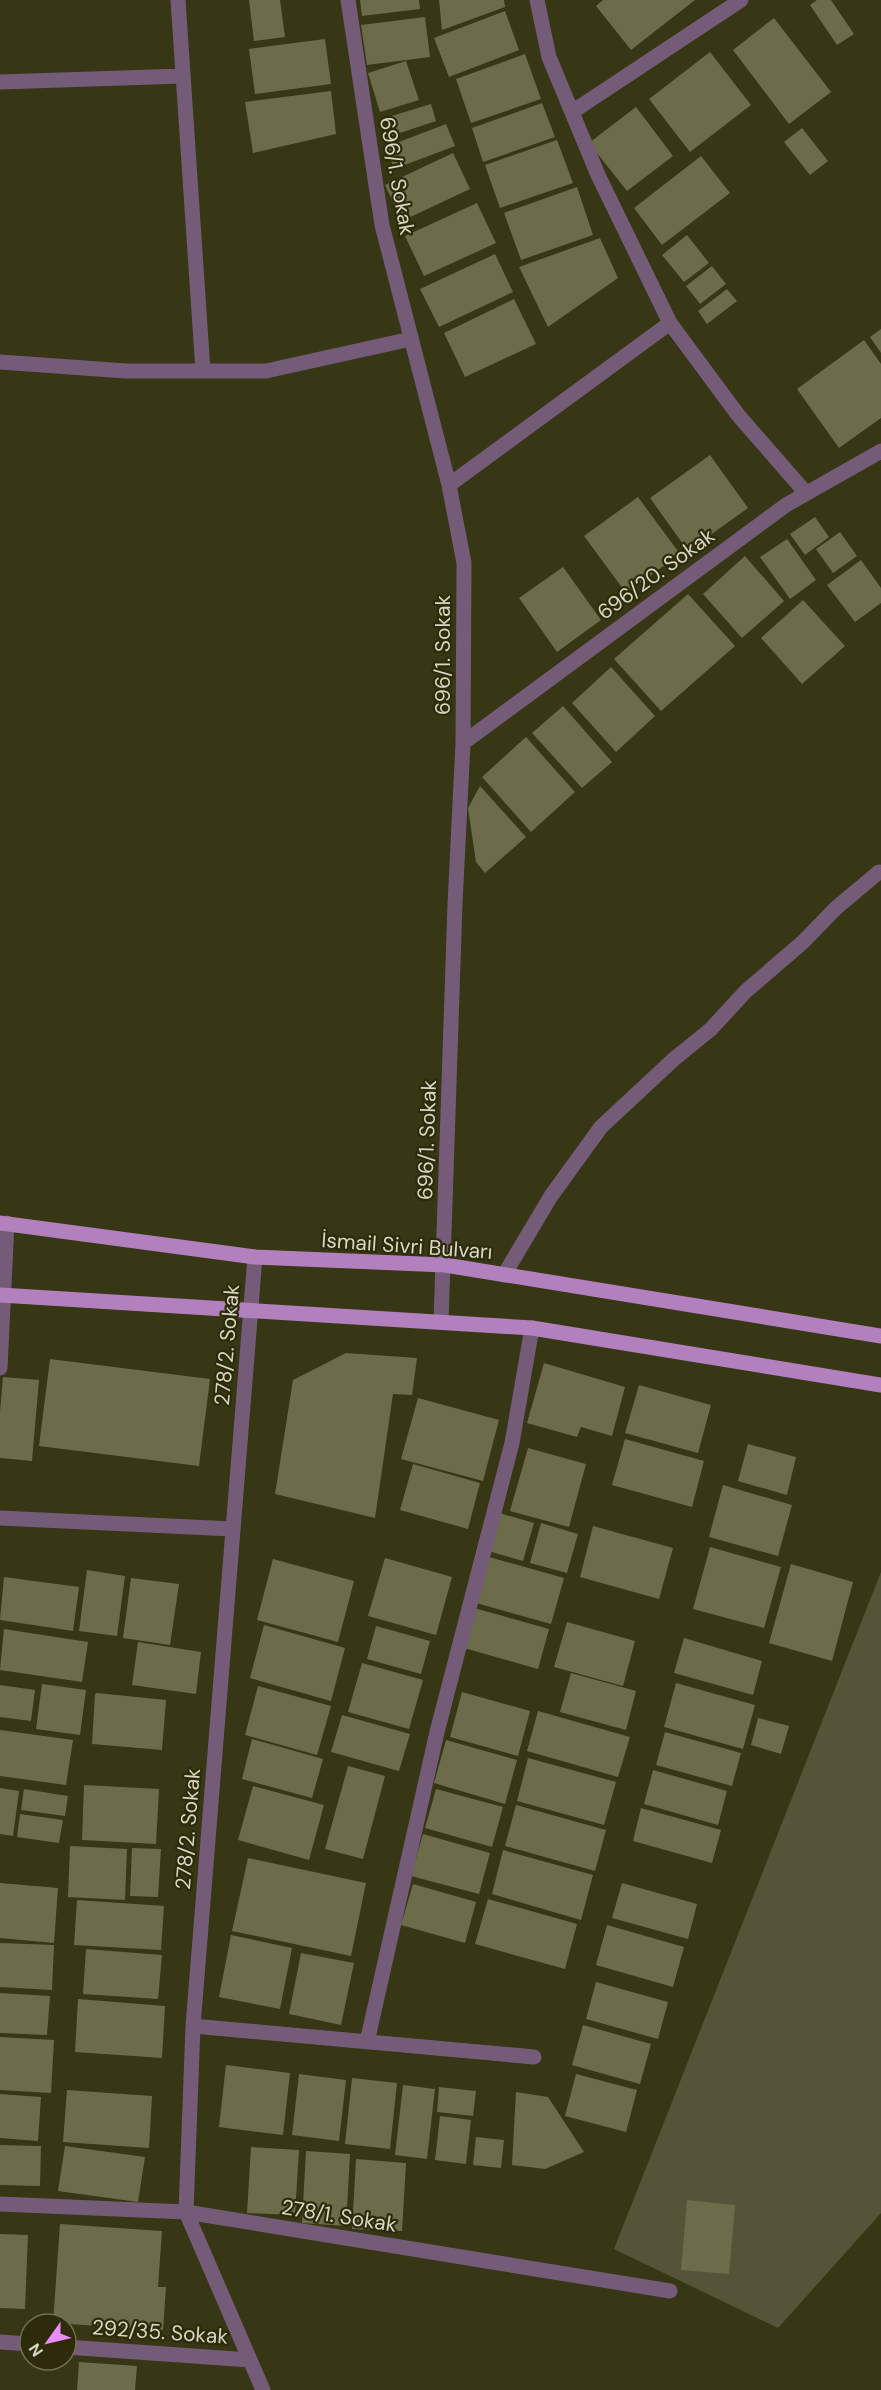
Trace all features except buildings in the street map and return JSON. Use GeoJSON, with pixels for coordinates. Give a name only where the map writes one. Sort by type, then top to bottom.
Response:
{"type":"FeatureCollection","features":[{"type":"Feature","properties":{"kind":"main road","name":"İsmail Sivri Bulvarı"},"geometry":{"type":"LineString","coordinates":[[3,1223],[255,1257],[445,1265],[881,1336]]}},
{"type":"Feature","properties":{"kind":"main road"},"geometry":{"type":"LineString","coordinates":[[2,1295],[532,1328],[881,1385]]}},
{"type":"Feature","properties":{"kind":"street"},"geometry":{"type":"LineString","coordinates":[[178,0],[203,371]]}},
{"type":"Feature","properties":{"kind":"street","name":"696/1. Sokak"},"geometry":{"type":"LineString","coordinates":[[348,0],[382,225],[449,485],[464,563],[463,743],[455,904],[445,1265],[441,1322]]}},
{"type":"Feature","properties":{"kind":"street"},"geometry":{"type":"LineString","coordinates":[[537,0],[549,57],[598,175],[670,323],[738,415],[806,493]]}},
{"type":"Feature","properties":{"kind":"street"},"geometry":{"type":"LineString","coordinates":[[572,112],[741,0]]}},
{"type":"Feature","properties":{"kind":"street"},"geometry":{"type":"LineString","coordinates":[[0,82],[183,76]]}},
{"type":"Feature","properties":{"kind":"street"},"geometry":{"type":"LineString","coordinates":[[449,485],[670,323]]}},
{"type":"Feature","properties":{"kind":"street"},"geometry":{"type":"LineString","coordinates":[[0,362],[126,371],[266,371],[411,339]]}},
{"type":"Feature","properties":{"kind":"street","name":"696/20. Sokak"},"geometry":{"type":"LineString","coordinates":[[463,743],[786,505],[881,451]]}},
{"type":"Feature","properties":{"kind":"street"},"geometry":{"type":"LineString","coordinates":[[504,1275],[551,1196],[601,1127],[674,1059],[711,1029],[746,991],[802,942],[850,895],[879,872]]}},
{"type":"Feature","properties":{"kind":"street"},"geometry":{"type":"LineString","coordinates":[[0,1368],[3,1223]]}},
{"type":"Feature","properties":{"kind":"street","name":"278/2. Sokak"},"geometry":{"type":"LineString","coordinates":[[255,1257],[193,2026],[186,2212],[263,2390]]}},
{"type":"Feature","properties":{"kind":"street"},"geometry":{"type":"LineString","coordinates":[[367,2042],[437,1732],[512,1443],[532,1328]]}},
{"type":"Feature","properties":{"kind":"street"},"geometry":{"type":"LineString","coordinates":[[0,1518],[233,1529]]}},
{"type":"Feature","properties":{"kind":"street"},"geometry":{"type":"LineString","coordinates":[[193,2026],[534,2056]]}},
{"type":"Feature","properties":{"kind":"street","name":"278/1. Sokak"},"geometry":{"type":"LineString","coordinates":[[0,2204],[186,2212],[670,2291]]}},
{"type":"Feature","properties":{"kind":"street"},"geometry":{"type":"LineString","coordinates":[[0,2342],[18,2343]]}},
{"type":"Feature","properties":{"kind":"street","name":"292/35. Sokak"},"geometry":{"type":"LineString","coordinates":[[78,2348],[250,2360]]}},
{"type":"Feature","properties":{"kind":"shaded area"},"geometry":{"type":"Polygon","coordinates":[[[881,1572],[881,2213],[778,2328],[614,2249],[881,1572]]]}}]}
